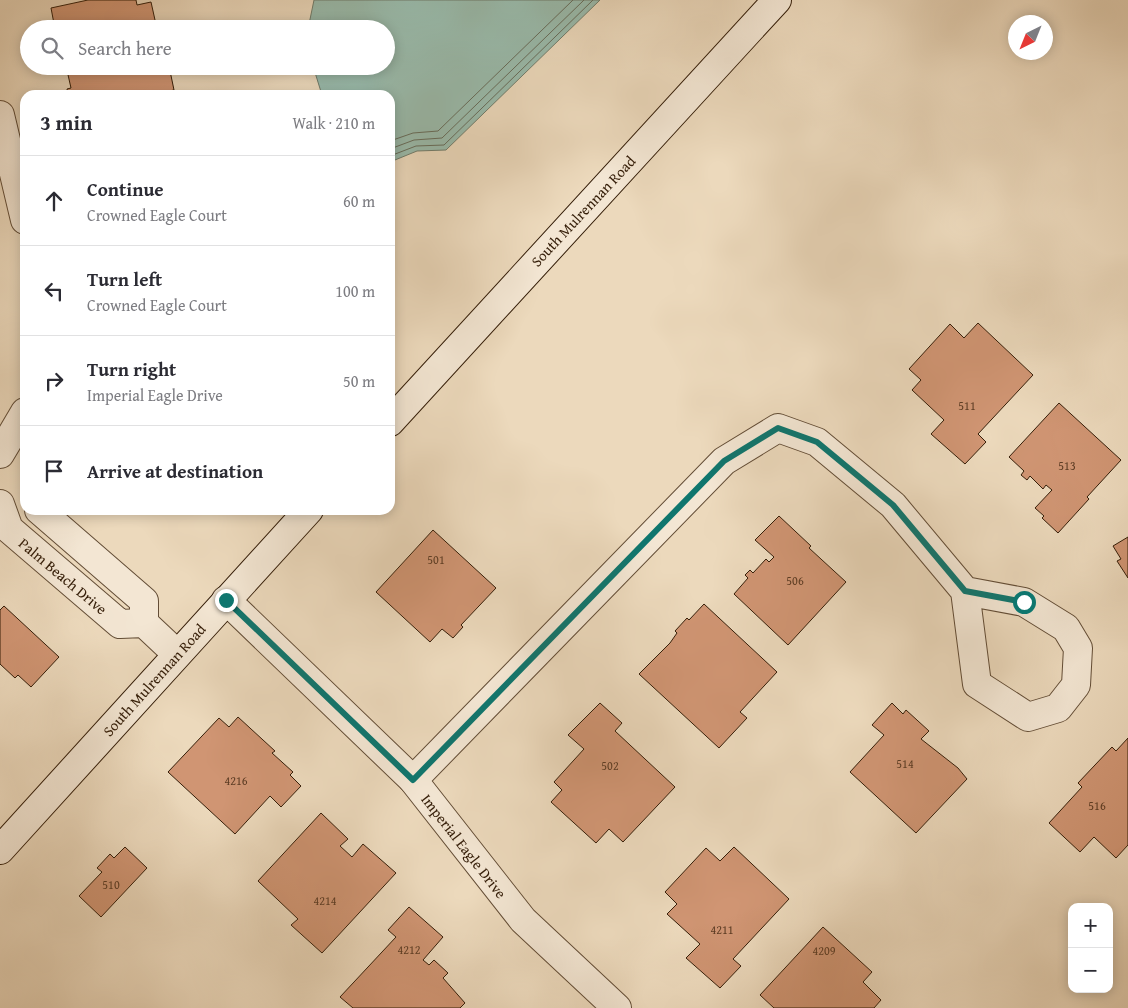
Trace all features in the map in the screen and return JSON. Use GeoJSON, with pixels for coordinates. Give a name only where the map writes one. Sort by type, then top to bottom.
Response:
{"type":"FeatureCollection","features":[{"type":"Feature","properties":{"kind":"street","name":"South Mulrennan Road"},"geometry":{"type":"LineString","coordinates":[[395,417],[777,0]]}},
{"type":"Feature","properties":{"kind":"street"},"geometry":{"type":"LineString","coordinates":[[0,115],[20,199]]}},
{"type":"Feature","properties":{"kind":"street"},"geometry":{"type":"LineString","coordinates":[[0,454],[20,420]]}},
{"type":"Feature","properties":{"kind":"street"},"geometry":{"type":"LineString","coordinates":[[413,780],[724,461],[778,428],[817,442],[893,505],[965,591],[977,684],[1028,717],[1058,708],[1076,684],[1078,648],[1066,628],[1024,602],[965,591]]}},
{"type":"Feature","properties":{"kind":"street","name":"Palm Beach Drive"},"geometry":{"type":"LineString","coordinates":[[9,504],[9,529],[120,624],[144,623]]}},
{"type":"Feature","properties":{"kind":"street"},"geometry":{"type":"LineString","coordinates":[[45,515],[144,601],[144,623],[177,654]]}},
{"type":"Feature","properties":{"kind":"street","name":"South Mulrennan Road"},"geometry":{"type":"LineString","coordinates":[[0,850],[304,515]]}},
{"type":"Feature","properties":{"kind":"street","name":"Imperial Eagle Drive"},"geometry":{"type":"LineString","coordinates":[[226,600],[413,780],[523,920],[617,1008]]}},
{"type":"Feature","properties":{"kind":"water"},"geometry":{"type":"Polygon","coordinates":[[[314,0],[600,0],[446,150],[417,151],[395,160],[395,90],[320,90],[316,75],[395,75],[395,20],[310,20],[314,0]]]}},
{"type":"Feature","properties":{"kind":"building"},"geometry":{"type":"Polygon","coordinates":[[[88,0],[136,0],[137,5],[151,2],[155,20],[53,20],[51,8],[88,0]]]}},
{"type":"Feature","properties":{"kind":"building"},"geometry":{"type":"Polygon","coordinates":[[[68,75],[171,75],[174,90],[67,90],[71,88],[68,75]]]}},
{"type":"Feature","properties":{"kind":"building"},"geometry":{"type":"Polygon","coordinates":[[[978,323],[1033,375],[978,434],[986,442],[965,464],[931,434],[944,420],[912,390],[921,380],[909,369],[950,324],[964,338],[978,323]]]}},
{"type":"Feature","properties":{"kind":"building"},"geometry":{"type":"Polygon","coordinates":[[[1059,403],[1121,460],[1087,497],[1089,499],[1058,533],[1042,518],[1044,516],[1035,508],[1052,490],[1046,485],[1043,489],[1030,476],[1027,480],[1021,475],[1024,471],[1009,457],[1059,403]]]}},
{"type":"Feature","properties":{"kind":"building"},"geometry":{"type":"Polygon","coordinates":[[[779,516],[811,546],[809,548],[846,582],[788,645],[734,594],[748,578],[745,575],[750,570],[753,573],[766,559],[769,562],[774,557],[755,540],[779,516]]]}},
{"type":"Feature","properties":{"kind":"building"},"geometry":{"type":"Polygon","coordinates":[[[433,530],[496,588],[461,625],[463,627],[453,638],[442,629],[430,642],[376,592],[433,530]]]}},
{"type":"Feature","properties":{"kind":"building"},"geometry":{"type":"Polygon","coordinates":[[[1128,537],[1128,578],[1117,561],[1121,559],[1113,546],[1128,537]]]}},
{"type":"Feature","properties":{"kind":"building"},"geometry":{"type":"Polygon","coordinates":[[[704,604],[777,672],[740,712],[747,718],[719,748],[639,674],[670,643],[677,633],[675,631],[687,618],[689,620],[704,604]]]}},
{"type":"Feature","properties":{"kind":"building"},"geometry":{"type":"Polygon","coordinates":[[[4,606],[59,657],[31,687],[18,675],[15,678],[0,664],[0,610],[4,606]]]}},
{"type":"Feature","properties":{"kind":"building"},"geometry":{"type":"Polygon","coordinates":[[[600,703],[622,723],[615,731],[675,787],[623,842],[609,829],[596,843],[551,802],[562,790],[554,782],[584,749],[568,735],[600,703]]]}},
{"type":"Feature","properties":{"kind":"building"},"geometry":{"type":"Polygon","coordinates":[[[892,703],[903,714],[906,710],[929,731],[921,739],[958,768],[967,779],[916,833],[850,772],[884,735],[872,725],[892,703]]]}},
{"type":"Feature","properties":{"kind":"building"},"geometry":{"type":"Polygon","coordinates":[[[238,717],[275,751],[272,753],[293,772],[290,775],[301,786],[281,807],[270,796],[235,834],[168,772],[219,718],[229,727],[238,717]]]}},
{"type":"Feature","properties":{"kind":"building"},"geometry":{"type":"Polygon","coordinates":[[[1128,738],[1128,845],[1116,858],[1094,837],[1080,852],[1049,823],[1082,787],[1078,783],[1112,747],[1116,751],[1128,738]]]}},
{"type":"Feature","properties":{"kind":"building"},"geometry":{"type":"Polygon","coordinates":[[[321,813],[348,839],[340,846],[352,857],[363,844],[396,873],[322,953],[291,925],[298,919],[258,881],[321,813]]]}},
{"type":"Feature","properties":{"kind":"building"},"geometry":{"type":"Polygon","coordinates":[[[125,847],[147,868],[101,917],[79,896],[102,872],[97,868],[110,854],[114,858],[125,847]]]}},
{"type":"Feature","properties":{"kind":"building"},"geometry":{"type":"Polygon","coordinates":[[[734,847],[789,899],[733,959],[741,966],[720,988],[686,958],[700,944],[667,914],[677,904],[665,892],[706,848],[720,861],[734,847]]]}},
{"type":"Feature","properties":{"kind":"building"},"geometry":{"type":"Polygon","coordinates":[[[409,907],[443,937],[423,960],[429,965],[434,960],[448,973],[443,978],[465,1003],[460,1008],[353,1008],[340,997],[396,937],[388,930],[409,907]]]}},
{"type":"Feature","properties":{"kind":"building"},"geometry":{"type":"Polygon","coordinates":[[[823,927],[872,972],[863,982],[881,1000],[874,1008],[774,1008],[760,995],[823,927]]]}},
{"type":"Feature","properties":{"kind":"route"},"geometry":{"type":"LineString","coordinates":[[226,600],[413,780],[724,461],[778,428],[817,442],[893,505],[965,591],[1024,602]]}}]}
